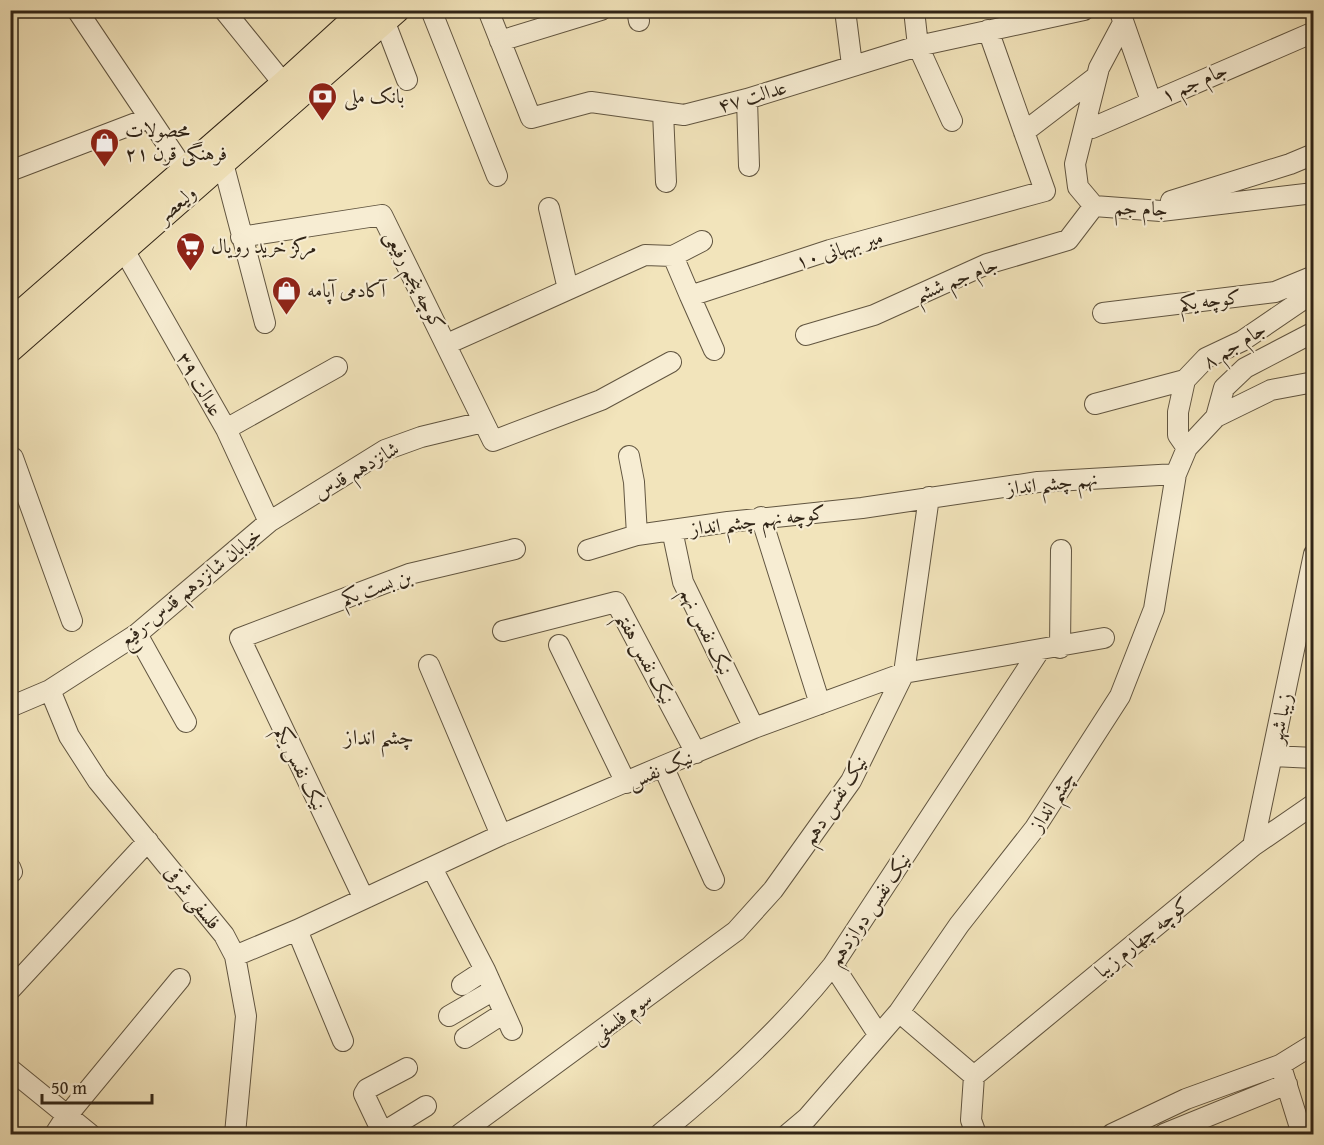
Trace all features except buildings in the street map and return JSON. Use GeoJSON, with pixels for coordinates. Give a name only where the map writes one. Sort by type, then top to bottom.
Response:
{"type":"FeatureCollection","features":[{"type":"Feature","properties":{"kind":"main road","name":"ولیعصر"},"geometry":{"type":"LineString","coordinates":[[10,323],[185,171],[290,92],[382,14]]}},
{"type":"Feature","properties":{"kind":"main road","name":"ولیعصر"},"geometry":{"type":"LineString","coordinates":[[10,349],[223,163],[290,92]]}},
{"type":"Feature","properties":{"kind":"street"},"geometry":{"type":"LineString","coordinates":[[77,10],[185,171]]}},
{"type":"Feature","properties":{"kind":"street"},"geometry":{"type":"LineString","coordinates":[[224,10],[290,92]]}},
{"type":"Feature","properties":{"kind":"street"},"geometry":{"type":"LineString","coordinates":[[431,10],[497,176]]}},
{"type":"Feature","properties":{"kind":"street","name":"عدالت ۴۷"},"geometry":{"type":"LineString","coordinates":[[488,10],[531,118],[591,102],[684,115],[747,99],[918,46],[1084,10]]}},
{"type":"Feature","properties":{"kind":"street"},"geometry":{"type":"LineString","coordinates":[[500,41],[602,10]]}},
{"type":"Feature","properties":{"kind":"street"},"geometry":{"type":"LineString","coordinates":[[845,10],[852,65]]}},
{"type":"Feature","properties":{"kind":"street"},"geometry":{"type":"LineString","coordinates":[[914,10],[918,46],[952,121]]}},
{"type":"Feature","properties":{"kind":"street"},"geometry":{"type":"LineString","coordinates":[[382,14],[406,80]]}},
{"type":"Feature","properties":{"kind":"street","name":"جام جم"},"geometry":{"type":"LineString","coordinates":[[1121,17],[1096,77],[1075,164],[1078,187],[1094,206],[1161,211],[1314,193]]}},
{"type":"Feature","properties":{"kind":"street","name":"۱ جام جم"},"geometry":{"type":"LineString","coordinates":[[1121,17],[1151,100],[1314,32]]}},
{"type":"Feature","properties":{"kind":"street"},"geometry":{"type":"LineString","coordinates":[[988,30],[1024,132],[1096,77]]}},
{"type":"Feature","properties":{"kind":"street"},"geometry":{"type":"LineString","coordinates":[[747,99],[749,166]]}},
{"type":"Feature","properties":{"kind":"street"},"geometry":{"type":"LineString","coordinates":[[1092,128],[1151,100]]}},
{"type":"Feature","properties":{"kind":"street"},"geometry":{"type":"LineString","coordinates":[[663,112],[666,182]]}},
{"type":"Feature","properties":{"kind":"street"},"geometry":{"type":"LineString","coordinates":[[10,171],[149,118]]}},
{"type":"Feature","properties":{"kind":"street","name":"۱۰ میر بهبهانی"},"geometry":{"type":"LineString","coordinates":[[690,296],[830,250],[1045,191],[1024,132]]}},
{"type":"Feature","properties":{"kind":"street"},"geometry":{"type":"LineString","coordinates":[[1144,210],[1290,164],[1314,154]]}},
{"type":"Feature","properties":{"kind":"street"},"geometry":{"type":"LineString","coordinates":[[223,163],[265,323]]}},
{"type":"Feature","properties":{"kind":"street","name":"جام جم ششم"},"geometry":{"type":"LineString","coordinates":[[806,335],[874,315],[987,264],[1068,240],[1094,206]]}},
{"type":"Feature","properties":{"kind":"street"},"geometry":{"type":"LineString","coordinates":[[549,208],[568,289]]}},
{"type":"Feature","properties":{"kind":"street","name":"کوچه پنجم رفیعی"},"geometry":{"type":"LineString","coordinates":[[242,237],[382,215],[447,344],[492,441],[601,400],[671,362]]}},
{"type":"Feature","properties":{"kind":"street"},"geometry":{"type":"LineString","coordinates":[[447,344],[645,255],[673,256],[702,241]]}},
{"type":"Feature","properties":{"kind":"street","name":"عدالت ۳۹"},"geometry":{"type":"LineString","coordinates":[[124,250],[226,429],[269,522]]}},
{"type":"Feature","properties":{"kind":"street"},"geometry":{"type":"LineString","coordinates":[[673,256],[714,350]]}},
{"type":"Feature","properties":{"kind":"street","name":"کوچه یکم"},"geometry":{"type":"LineString","coordinates":[[1103,313],[1275,292],[1314,276]]}},
{"type":"Feature","properties":{"kind":"street","name":"۸ جام جم"},"geometry":{"type":"LineString","coordinates":[[1187,448],[1178,435],[1178,412],[1185,380],[1206,358],[1242,340],[1314,292]]}},
{"type":"Feature","properties":{"kind":"street"},"geometry":{"type":"LineString","coordinates":[[1282,314],[1314,310]]}},
{"type":"Feature","properties":{"kind":"street"},"geometry":{"type":"LineString","coordinates":[[1216,417],[1224,388],[1245,368],[1314,332]]}},
{"type":"Feature","properties":{"kind":"street"},"geometry":{"type":"LineString","coordinates":[[226,429],[337,367]]}},
{"type":"Feature","properties":{"kind":"street"},"geometry":{"type":"LineString","coordinates":[[1095,404],[1185,380]]}},
{"type":"Feature","properties":{"kind":"street"},"geometry":{"type":"LineString","coordinates":[[1216,417],[1271,390],[1314,381]]}},
{"type":"Feature","properties":{"kind":"street","name":"چشم انداز"},"geometry":{"type":"LineString","coordinates":[[788,1134],[807,1118],[899,1011],[959,925],[1035,828],[1120,696],[1154,609],[1176,474],[1187,448],[1216,417]]}},
{"type":"Feature","properties":{"kind":"street","name":"شانزدهم قدس"},"geometry":{"type":"LineString","coordinates":[[269,522],[385,450],[421,436],[483,422]]}},
{"type":"Feature","properties":{"kind":"street"},"geometry":{"type":"LineString","coordinates":[[629,456],[637,535]]}},
{"type":"Feature","properties":{"kind":"street"},"geometry":{"type":"LineString","coordinates":[[10,458],[13,458],[72,621]]}},
{"type":"Feature","properties":{"kind":"street","name":"نهم چشم انداز"},"geometry":{"type":"LineString","coordinates":[[929,497],[1038,482],[1176,474]]}},
{"type":"Feature","properties":{"kind":"street","name":"کوچه نهم چشم انداز"},"geometry":{"type":"LineString","coordinates":[[588,550],[637,535],[761,518],[862,508],[929,497]]}},
{"type":"Feature","properties":{"kind":"street","name":"نیک نفس دهم"},"geometry":{"type":"LineString","coordinates":[[773,890],[851,781],[904,673],[929,497]]}},
{"type":"Feature","properties":{"kind":"street"},"geometry":{"type":"LineString","coordinates":[[761,518],[820,704]]}},
{"type":"Feature","properties":{"kind":"street","name":"خیابان شانزدهم قدس-رفیع"},"geometry":{"type":"LineString","coordinates":[[10,707],[50,690],[137,634],[269,522]]}},
{"type":"Feature","properties":{"kind":"street","name":"نیک نفس نهم"},"geometry":{"type":"LineString","coordinates":[[672,530],[683,582],[748,738]]}},
{"type":"Feature","properties":{"kind":"street","name":"بن بست یکم"},"geometry":{"type":"LineString","coordinates":[[240,638],[409,574],[515,549]]}},
{"type":"Feature","properties":{"kind":"street"},"geometry":{"type":"LineString","coordinates":[[1060,648],[1061,550]]}},
{"type":"Feature","properties":{"kind":"street","name":"زیبا شهر"},"geometry":{"type":"LineString","coordinates":[[1253,846],[1314,554]]}},
{"type":"Feature","properties":{"kind":"street","name":"نیک نفس هفتم"},"geometry":{"type":"LineString","coordinates":[[503,631],[616,602],[696,753]]}},
{"type":"Feature","properties":{"kind":"street"},"geometry":{"type":"LineString","coordinates":[[137,634],[186,722]]}},
{"type":"Feature","properties":{"kind":"street","name":"نیک نفس یکم"},"geometry":{"type":"LineString","coordinates":[[240,638],[363,897]]}},
{"type":"Feature","properties":{"kind":"street","name":"نیک نفس"},"geometry":{"type":"LineString","coordinates":[[235,956],[297,930],[363,897],[432,868],[501,835],[663,766],[696,753],[748,738],[820,704],[904,673],[1060,648],[1104,638]]}},
{"type":"Feature","properties":{"kind":"street"},"geometry":{"type":"LineString","coordinates":[[559,645],[626,783]]}},
{"type":"Feature","properties":{"kind":"street","name":"نیک نفس دوازدهم"},"geometry":{"type":"LineString","coordinates":[[660,1134],[721,1085],[800,1006],[833,965],[1040,651]]}},
{"type":"Feature","properties":{"kind":"street"},"geometry":{"type":"LineString","coordinates":[[429,665],[501,835]]}},
{"type":"Feature","properties":{"kind":"street","name":"فلسفی شرقی"},"geometry":{"type":"LineString","coordinates":[[50,690],[69,736],[98,781],[224,934],[235,956],[246,1016],[235,1134]]}},
{"type":"Feature","properties":{"kind":"street"},"geometry":{"type":"LineString","coordinates":[[1273,756],[1314,758]]}},
{"type":"Feature","properties":{"kind":"street"},"geometry":{"type":"LineString","coordinates":[[663,766],[714,880]]}},
{"type":"Feature","properties":{"kind":"street","name":"کوچه چهارم زیبا"},"geometry":{"type":"LineString","coordinates":[[974,1076],[1253,846],[1314,804]]}},
{"type":"Feature","properties":{"kind":"street"},"geometry":{"type":"LineString","coordinates":[[10,990],[148,841]]}},
{"type":"Feature","properties":{"kind":"street"},"geometry":{"type":"LineString","coordinates":[[432,868],[485,970],[508,1021],[465,1038]]}},
{"type":"Feature","properties":{"kind":"street","name":"سوم فلسفی"},"geometry":{"type":"LineString","coordinates":[[460,1134],[736,931],[773,890]]}},
{"type":"Feature","properties":{"kind":"street"},"geometry":{"type":"LineString","coordinates":[[297,930],[343,1041]]}},
{"type":"Feature","properties":{"kind":"street"},"geometry":{"type":"LineString","coordinates":[[833,965],[879,1034]]}},
{"type":"Feature","properties":{"kind":"street"},"geometry":{"type":"LineString","coordinates":[[462,985],[485,970]]}},
{"type":"Feature","properties":{"kind":"street"},"geometry":{"type":"LineString","coordinates":[[55,1134],[66,1117],[180,979]]}},
{"type":"Feature","properties":{"kind":"street"},"geometry":{"type":"LineString","coordinates":[[449,1016],[494,990]]}},
{"type":"Feature","properties":{"kind":"street"},"geometry":{"type":"LineString","coordinates":[[899,1011],[974,1076],[971,1120],[976,1134]]}},
{"type":"Feature","properties":{"kind":"street"},"geometry":{"type":"LineString","coordinates":[[1112,1134],[1185,1099],[1280,1065],[1314,1044]]}},
{"type":"Feature","properties":{"kind":"street"},"geometry":{"type":"LineString","coordinates":[[1280,1065],[1302,1134]]}},
{"type":"Feature","properties":{"kind":"street"},"geometry":{"type":"LineString","coordinates":[[407,1068],[367,1089],[364,1094],[382,1134],[426,1106]]}},
{"type":"Feature","properties":{"kind":"street"},"geometry":{"type":"LineString","coordinates":[[10,1069],[66,1117],[90,1134]]}},
{"type":"Feature","properties":{"kind":"street"},"geometry":{"type":"LineString","coordinates":[[1164,1134],[1287,1084]]}},
{"type":"Feature","properties":{"kind":"place","name":"بانک ملی"},"geometry":{"type":"Point","coordinates":[323,122]}},
{"type":"Feature","properties":{"kind":"place","name":"محصولات فرهنگی قرن ۲۱"},"geometry":{"type":"Point","coordinates":[104,168]}},
{"type":"Feature","properties":{"kind":"place","name":"مرکز خرید رویال"},"geometry":{"type":"Point","coordinates":[190,272]}},
{"type":"Feature","properties":{"kind":"place","name":"آکادمی آپامه"},"geometry":{"type":"Point","coordinates":[286,316]}},
{"type":"Feature","properties":{"kind":"district","name":"چشم انداز"},"geometry":{"type":"Point","coordinates":[379,737]}}]}
